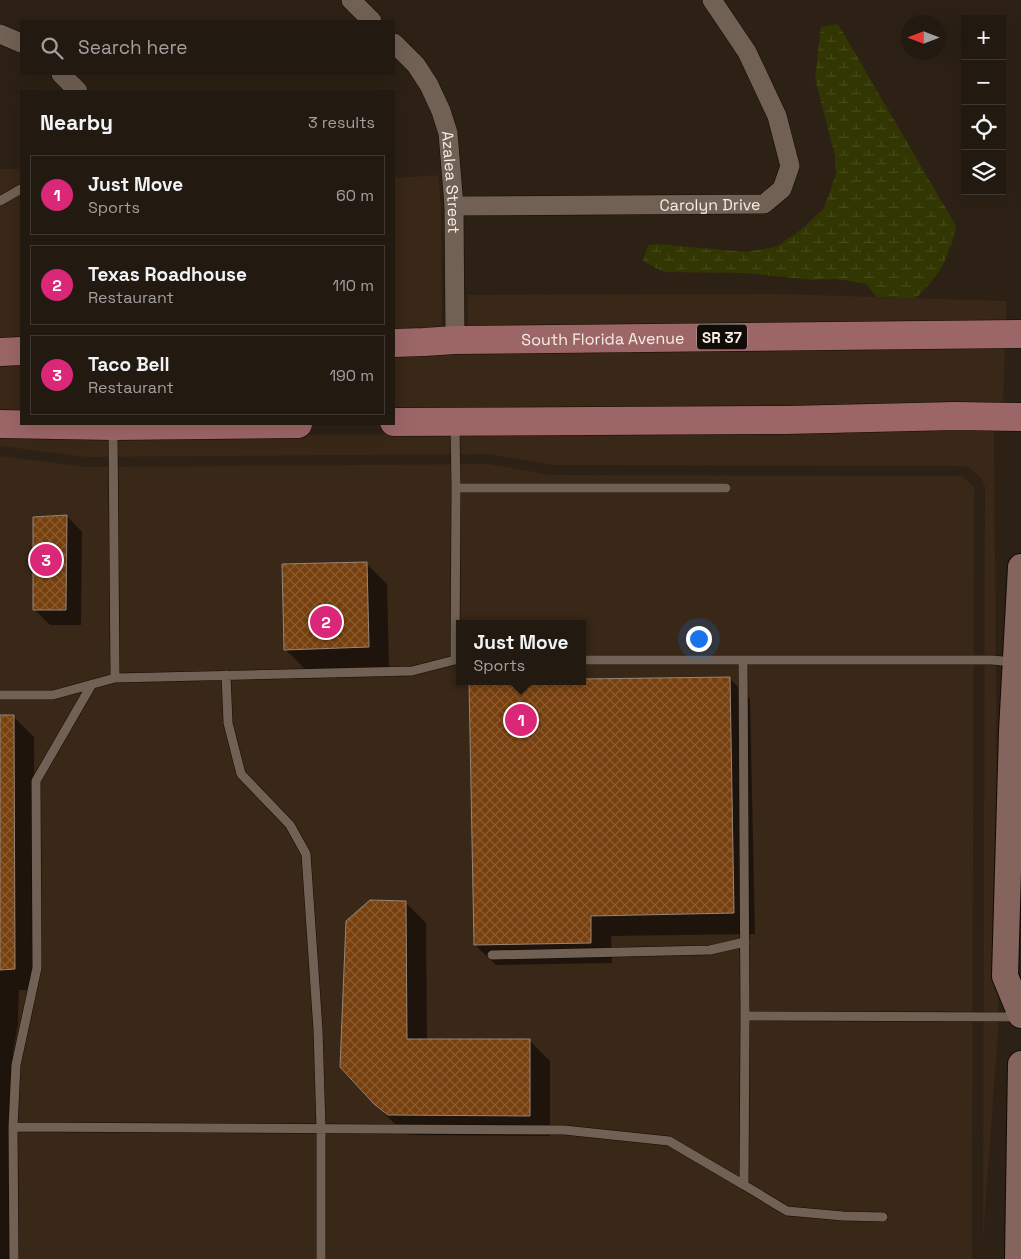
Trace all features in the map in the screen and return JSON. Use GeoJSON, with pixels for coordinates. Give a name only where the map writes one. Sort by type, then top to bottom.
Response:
{"type":"FeatureCollection","features":[{"type":"Feature","properties":{"kind":"main road","name":"South Florida Avenue"},"geometry":{"type":"LineString","coordinates":[[395,343],[455,340],[1021,334]]}},
{"type":"Feature","properties":{"kind":"main road"},"geometry":{"type":"LineString","coordinates":[[0,352],[20,351]]}},
{"type":"Feature","properties":{"kind":"main road"},"geometry":{"type":"LineString","coordinates":[[395,422],[776,420],[955,416],[1021,417]]}},
{"type":"Feature","properties":{"kind":"main road"},"geometry":{"type":"LineString","coordinates":[[0,424],[20,424]]}},
{"type":"Feature","properties":{"kind":"main road"},"geometry":{"type":"LineString","coordinates":[[1021,567],[1012,731],[1005,976],[1021,1016]]}},
{"type":"Feature","properties":{"kind":"main road"},"geometry":{"type":"LineString","coordinates":[[1018,1259],[1021,1064]]}},
{"type":"Feature","properties":{"kind":"street"},"geometry":{"type":"LineString","coordinates":[[351,0],[371,20]]}},
{"type":"Feature","properties":{"kind":"street","name":"Carolyn Drive"},"geometry":{"type":"LineString","coordinates":[[454,206],[764,204],[782,189],[790,166],[776,116],[747,52],[712,0]]}},
{"type":"Feature","properties":{"kind":"street"},"geometry":{"type":"LineString","coordinates":[[0,34],[20,43]]}},
{"type":"Feature","properties":{"kind":"street","name":"Azalea Street"},"geometry":{"type":"LineString","coordinates":[[395,44],[416,65],[429,85],[441,111],[448,133],[454,206],[455,340]]}},
{"type":"Feature","properties":{"kind":"street"},"geometry":{"type":"LineString","coordinates":[[62,75],[77,90]]}},
{"type":"Feature","properties":{"kind":"lane"},"geometry":{"type":"LineString","coordinates":[[0,201],[20,190]]}},
{"type":"Feature","properties":{"kind":"lane"},"geometry":{"type":"LineString","coordinates":[[455,421],[457,620]]}},
{"type":"Feature","properties":{"kind":"lane"},"geometry":{"type":"LineString","coordinates":[[113,425],[115,678]]}},
{"type":"Feature","properties":{"kind":"lane"},"geometry":{"type":"LineString","coordinates":[[456,488],[726,488]]}},
{"type":"Feature","properties":{"kind":"lane"},"geometry":{"type":"LineString","coordinates":[[0,695],[53,695],[115,678],[412,671],[456,660]]}},
{"type":"Feature","properties":{"kind":"lane"},"geometry":{"type":"LineString","coordinates":[[586,660],[992,660],[1016,662]]}},
{"type":"Feature","properties":{"kind":"lane"},"geometry":{"type":"LineString","coordinates":[[743,660],[744,1185]]}},
{"type":"Feature","properties":{"kind":"lane"},"geometry":{"type":"LineString","coordinates":[[226,675],[228,723],[241,774],[290,825],[306,854],[318,1030],[322,1128],[321,1259]]}},
{"type":"Feature","properties":{"kind":"lane"},"geometry":{"type":"LineString","coordinates":[[14,1259],[13,1127],[16,1065],[37,968],[36,781],[92,684]]}},
{"type":"Feature","properties":{"kind":"lane"},"geometry":{"type":"LineString","coordinates":[[492,954],[710,950],[745,942]]}},
{"type":"Feature","properties":{"kind":"lane"},"geometry":{"type":"LineString","coordinates":[[745,1016],[1021,1016]]}},
{"type":"Feature","properties":{"kind":"lane"},"geometry":{"type":"LineString","coordinates":[[13,1127],[564,1130],[669,1142],[788,1211],[883,1217]]}},
{"type":"Feature","properties":{"kind":"shaded area"},"geometry":{"type":"Polygon","coordinates":[[[0,169],[20,169],[20,340],[0,340],[0,169]]]}},
{"type":"Feature","properties":{"kind":"shaded area"},"geometry":{"type":"Polygon","coordinates":[[[438,175],[441,207],[442,329],[395,331],[395,178],[438,175]]]}},
{"type":"Feature","properties":{"kind":"shaded area"},"geometry":{"type":"Polygon","coordinates":[[[780,294],[1006,301],[1006,323],[468,328],[468,295],[780,294]]]}},
{"type":"Feature","properties":{"kind":"shaded area"},"geometry":{"type":"Polygon","coordinates":[[[1005,346],[1003,405],[395,411],[395,355],[1005,346]]]}},
{"type":"Feature","properties":{"kind":"shaded area"},"geometry":{"type":"Polygon","coordinates":[[[20,363],[20,413],[0,413],[0,364],[20,363]]]}},
{"type":"Feature","properties":{"kind":"shaded area"},"geometry":{"type":"Polygon","coordinates":[[[994,429],[997,795],[992,976],[998,994],[998,1031],[983,1239],[985,487],[982,479],[968,467],[552,465],[489,454],[87,457],[0,446],[0,437],[101,438],[994,429]]]}},
{"type":"Feature","properties":{"kind":"shaded area"},"geometry":{"type":"Polygon","coordinates":[[[0,456],[86,467],[489,464],[551,475],[962,476],[974,487],[972,1259],[0,1259],[0,456]]]}},
{"type":"Feature","properties":{"kind":"green space"},"geometry":{"type":"Polygon","coordinates":[[[838,24],[956,226],[951,247],[932,281],[916,298],[877,297],[866,284],[851,281],[835,279],[812,280],[745,273],[664,272],[643,261],[648,245],[657,244],[746,252],[776,247],[802,229],[824,208],[836,174],[835,155],[815,79],[821,27],[838,24]]]}},
{"type":"Feature","properties":{"kind":"building"},"geometry":{"type":"Polygon","coordinates":[[[67,515],[66,610],[33,610],[33,517],[67,515]]]}},
{"type":"Feature","properties":{"kind":"building"},"geometry":{"type":"Polygon","coordinates":[[[367,562],[369,647],[284,650],[282,564],[367,562]]]}},
{"type":"Feature","properties":{"kind":"building"},"geometry":{"type":"Polygon","coordinates":[[[730,677],[734,913],[591,916],[591,943],[474,945],[469,685],[586,685],[586,679],[730,677]]]}},
{"type":"Feature","properties":{"kind":"building"},"geometry":{"type":"Polygon","coordinates":[[[0,715],[14,715],[15,969],[0,970],[0,715]]]}},
{"type":"Feature","properties":{"kind":"building"},"geometry":{"type":"Polygon","coordinates":[[[370,900],[406,901],[407,1039],[530,1039],[530,1116],[388,1115],[374,1104],[340,1067],[346,921],[370,900]]]}},
{"type":"Feature","properties":{"kind":"place","name":"Taco Bell"},"geometry":{"type":"Point","coordinates":[46,560]}},
{"type":"Feature","properties":{"kind":"place","name":"Texas Roadhouse"},"geometry":{"type":"Point","coordinates":[326,622]}},
{"type":"Feature","properties":{"kind":"place","name":"Just Move"},"geometry":{"type":"Point","coordinates":[521,720]}}]}
